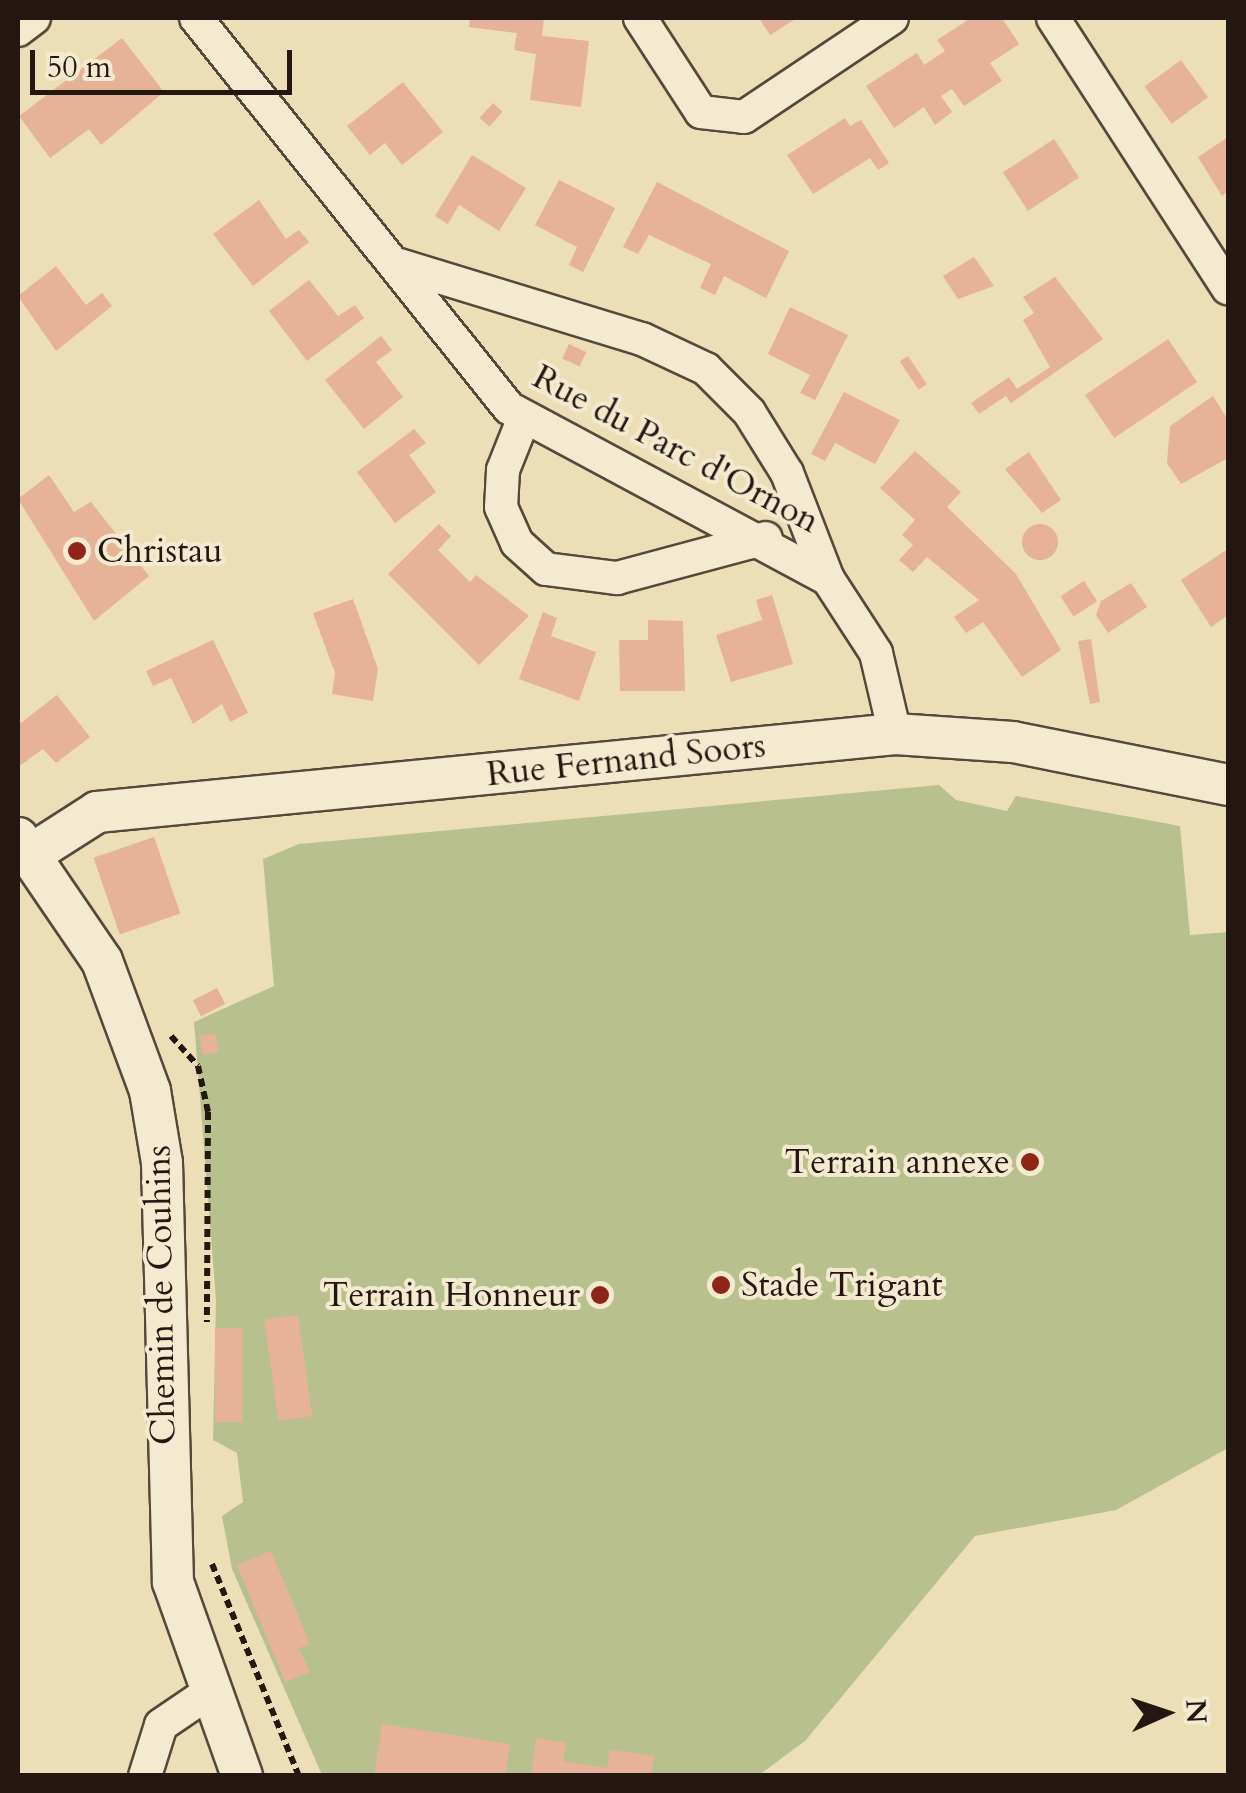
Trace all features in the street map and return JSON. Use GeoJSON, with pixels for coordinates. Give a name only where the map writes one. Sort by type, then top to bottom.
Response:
{"type":"FeatureCollection","features":[{"type":"Feature","properties":{"kind":"street"},"geometry":{"type":"LineString","coordinates":[[18,30],[34,18]]}},
{"type":"Feature","properties":{"kind":"street","name":"Rue du Parc d'Ornon"},"geometry":{"type":"LineString","coordinates":[[196,18],[523,420],[766,538],[828,579],[876,653],[895,734]]}},
{"type":"Feature","properties":{"kind":"street"},"geometry":{"type":"LineString","coordinates":[[640,18],[701,112],[744,118],[892,18]]}},
{"type":"Feature","properties":{"kind":"street"},"geometry":{"type":"LineString","coordinates":[[1053,18],[1228,288]]}},
{"type":"Feature","properties":{"kind":"street"},"geometry":{"type":"LineString","coordinates":[[396,264],[642,339],[706,369],[749,412],[787,473],[828,579]]}},
{"type":"Feature","properties":{"kind":"street"},"geometry":{"type":"LineString","coordinates":[[523,420],[503,470],[502,508],[518,543],[546,569],[618,578],[766,538]]}},
{"type":"Feature","properties":{"kind":"street","name":"Rue Fernand Soors"},"geometry":{"type":"LineString","coordinates":[[26,846],[97,812],[895,734],[974,736],[1228,785]]}},
{"type":"Feature","properties":{"kind":"street","name":"Chemin de Couhins"},"geometry":{"type":"LineString","coordinates":[[26,846],[131,1026],[162,1164],[172,1572],[208,1693],[242,1776]]}},
{"type":"Feature","properties":{"kind":"street"},"geometry":{"type":"LineString","coordinates":[[145,1776],[161,1725],[208,1693]]}},
{"type":"Feature","properties":{"kind":"path"},"geometry":{"type":"LineString","coordinates":[[131,1026],[174,1038],[198,1066],[214,1188],[207,1332]]}},
{"type":"Feature","properties":{"kind":"path"},"geometry":{"type":"LineString","coordinates":[[212,1547],[299,1776]]}},
{"type":"Feature","properties":{"kind":"green space","name":"Stade Trigant"},"geometry":{"type":"Polygon","coordinates":[[[939,785],[956,800],[1007,811],[1016,796],[1180,826],[1190,935],[1228,932],[1228,1448],[1116,1510],[975,1536],[805,1741],[759,1775],[322,1775],[232,1569],[222,1516],[243,1502],[237,1453],[213,1440],[216,1299],[194,1022],[274,986],[263,859],[299,844],[939,785]]]}},
{"type":"Feature","properties":{"kind":"building"},"geometry":{"type":"Polygon","coordinates":[[[470,18],[544,18],[542,36],[589,41],[581,107],[530,100],[536,54],[514,50],[517,33],[469,27],[470,18]]]}},
{"type":"Feature","properties":{"kind":"building"},"geometry":{"type":"Polygon","coordinates":[[[759,18],[797,18],[770,35],[759,18]]]}},
{"type":"Feature","properties":{"kind":"building"},"geometry":{"type":"Polygon","coordinates":[[[971,18],[1002,18],[1019,44],[990,63],[1002,81],[964,106],[952,89],[941,96],[952,112],[935,125],[924,107],[894,128],[866,86],[917,53],[924,65],[945,51],[937,40],[971,18]]]}},
{"type":"Feature","properties":{"kind":"building"},"geometry":{"type":"Polygon","coordinates":[[[122,38],[164,92],[101,145],[89,129],[50,158],[19,116],[122,38]]]}},
{"type":"Feature","properties":{"kind":"building"},"geometry":{"type":"Polygon","coordinates":[[[1181,60],[1208,97],[1172,124],[1145,86],[1181,60]]]}},
{"type":"Feature","properties":{"kind":"building"},"geometry":{"type":"Polygon","coordinates":[[[403,82],[443,132],[402,165],[385,143],[370,155],[347,126],[403,82]]]}},
{"type":"Feature","properties":{"kind":"building"},"geometry":{"type":"Polygon","coordinates":[[[493,103],[503,112],[489,127],[480,118],[493,103]]]}},
{"type":"Feature","properties":{"kind":"building"},"geometry":{"type":"Polygon","coordinates":[[[845,118],[850,126],[861,120],[889,163],[878,170],[870,158],[813,194],[787,155],[845,118]]]}},
{"type":"Feature","properties":{"kind":"building"},"geometry":{"type":"Polygon","coordinates":[[[1228,137],[1228,191],[1222,196],[1198,157],[1228,137]]]}},
{"type":"Feature","properties":{"kind":"building"},"geometry":{"type":"Polygon","coordinates":[[[1054,139],[1079,178],[1028,211],[1003,172],[1054,139]]]}},
{"type":"Feature","properties":{"kind":"building"},"geometry":{"type":"Polygon","coordinates":[[[472,155],[526,188],[499,231],[459,205],[448,224],[435,216],[472,155]]]}},
{"type":"Feature","properties":{"kind":"building"},"geometry":{"type":"Polygon","coordinates":[[[559,180],[615,208],[583,272],[569,265],[577,247],[535,225],[559,180]]]}},
{"type":"Feature","properties":{"kind":"building"},"geometry":{"type":"Polygon","coordinates":[[[657,182],[789,251],[766,298],[724,276],[715,295],[700,288],[711,264],[649,235],[638,254],[623,247],[657,182]]]}},
{"type":"Feature","properties":{"kind":"building"},"geometry":{"type":"Polygon","coordinates":[[[259,200],[286,239],[299,230],[309,242],[253,286],[213,234],[259,200]]]}},
{"type":"Feature","properties":{"kind":"building"},"geometry":{"type":"Polygon","coordinates":[[[974,257],[994,286],[958,299],[943,276],[974,257]]]}},
{"type":"Feature","properties":{"kind":"building"},"geometry":{"type":"Polygon","coordinates":[[[56,266],[86,305],[102,293],[112,306],[56,351],[18,296],[56,266]]]}},
{"type":"Feature","properties":{"kind":"building"},"geometry":{"type":"Polygon","coordinates":[[[1055,277],[1103,339],[1011,403],[1006,396],[979,414],[971,403],[1009,377],[1017,389],[1050,367],[1023,320],[1034,313],[1023,297],[1055,277]]]}},
{"type":"Feature","properties":{"kind":"building"},"geometry":{"type":"Polygon","coordinates":[[[309,280],[338,316],[355,305],[364,318],[307,361],[269,311],[309,280]]]}},
{"type":"Feature","properties":{"kind":"building"},"geometry":{"type":"Polygon","coordinates":[[[790,307],[848,335],[815,400],[800,393],[810,375],[768,354],[790,307]]]}},
{"type":"Feature","properties":{"kind":"building"},"geometry":{"type":"Polygon","coordinates":[[[381,336],[392,350],[376,362],[403,397],[364,429],[325,380],[381,336]]]}},
{"type":"Feature","properties":{"kind":"building"},"geometry":{"type":"Polygon","coordinates":[[[1168,339],[1197,382],[1114,438],[1085,395],[1168,339]]]}},
{"type":"Feature","properties":{"kind":"building"},"geometry":{"type":"Polygon","coordinates":[[[569,344],[586,352],[579,367],[562,359],[569,344]]]}},
{"type":"Feature","properties":{"kind":"building"},"geometry":{"type":"Polygon","coordinates":[[[908,356],[927,384],[919,390],[900,362],[908,356]]]}},
{"type":"Feature","properties":{"kind":"building"},"geometry":{"type":"Polygon","coordinates":[[[844,392],[900,420],[875,464],[835,443],[825,461],[811,454],[844,392]]]}},
{"type":"Feature","properties":{"kind":"building"},"geometry":{"type":"Polygon","coordinates":[[[1213,396],[1228,420],[1228,458],[1181,484],[1167,463],[1170,426],[1213,396]]]}},
{"type":"Feature","properties":{"kind":"building"},"geometry":{"type":"Polygon","coordinates":[[[414,429],[426,443],[409,455],[436,492],[395,523],[357,472],[414,429]]]}},
{"type":"Feature","properties":{"kind":"building"},"geometry":{"type":"Polygon","coordinates":[[[915,451],[961,492],[947,507],[1016,574],[1061,650],[1022,677],[983,622],[966,633],[954,617],[979,600],[927,557],[913,572],[899,560],[913,545],[902,535],[915,520],[880,488],[915,451]]]}},
{"type":"Feature","properties":{"kind":"building"},"geometry":{"type":"Polygon","coordinates":[[[1029,452],[1061,500],[1042,513],[1005,469],[1029,452]]]}},
{"type":"Feature","properties":{"kind":"building","name":"Christau"},"geometry":{"type":"Polygon","coordinates":[[[49,475],[74,512],[91,502],[149,576],[94,621],[18,499],[49,475]]]}},
{"type":"Feature","properties":{"kind":"building"},"geometry":{"type":"Polygon","coordinates":[[[439,524],[451,536],[438,550],[470,582],[476,575],[529,616],[479,665],[388,574],[439,524]]]}},
{"type":"Feature","properties":{"kind":"building"},"geometry":{"type":"Polygon","coordinates":[[[1040,524],[1053,529],[1058,542],[1053,555],[1040,560],[1027,555],[1022,542],[1027,529],[1040,524]]]}},
{"type":"Feature","properties":{"kind":"building"},"geometry":{"type":"Polygon","coordinates":[[[1228,549],[1228,615],[1211,627],[1181,580],[1228,549]]]}},
{"type":"Feature","properties":{"kind":"building"},"geometry":{"type":"Polygon","coordinates":[[[1084,581],[1097,601],[1074,616],[1061,596],[1084,581]]]}},
{"type":"Feature","properties":{"kind":"building"},"geometry":{"type":"Polygon","coordinates":[[[1131,583],[1147,607],[1108,633],[1096,615],[1101,601],[1131,583]]]}},
{"type":"Feature","properties":{"kind":"building"},"geometry":{"type":"Polygon","coordinates":[[[772,595],[793,664],[731,682],[716,635],[762,620],[756,600],[772,595]]]}},
{"type":"Feature","properties":{"kind":"building"},"geometry":{"type":"Polygon","coordinates":[[[353,599],[378,669],[373,701],[332,694],[335,673],[313,613],[353,599]]]}},
{"type":"Feature","properties":{"kind":"building"},"geometry":{"type":"Polygon","coordinates":[[[543,612],[557,618],[551,636],[596,652],[579,701],[519,679],[543,612]]]}},
{"type":"Feature","properties":{"kind":"building"},"geometry":{"type":"Polygon","coordinates":[[[648,620],[683,621],[685,691],[620,691],[619,640],[648,640],[648,620]]]}},
{"type":"Feature","properties":{"kind":"building"},"geometry":{"type":"Polygon","coordinates":[[[1091,639],[1100,702],[1090,704],[1078,641],[1091,639]]]}},
{"type":"Feature","properties":{"kind":"building"},"geometry":{"type":"Polygon","coordinates":[[[213,640],[248,713],[230,722],[222,704],[193,724],[171,678],[153,686],[146,671],[213,640]]]}},
{"type":"Feature","properties":{"kind":"building"},"geometry":{"type":"Polygon","coordinates":[[[57,695],[90,737],[56,763],[43,749],[18,767],[18,725],[57,695]]]}},
{"type":"Feature","properties":{"kind":"building"},"geometry":{"type":"Polygon","coordinates":[[[154,837],[180,914],[120,934],[93,858],[154,837]]]}},
{"type":"Feature","properties":{"kind":"building"},"geometry":{"type":"Polygon","coordinates":[[[217,988],[225,1004],[201,1016],[193,1000],[217,988]]]}},
{"type":"Feature","properties":{"kind":"building"},"geometry":{"type":"Polygon","coordinates":[[[215,1033],[219,1052],[203,1055],[199,1036],[215,1033]]]}},
{"type":"Feature","properties":{"kind":"building"},"geometry":{"type":"Polygon","coordinates":[[[298,1315],[312,1416],[279,1421],[264,1320],[298,1315]]]}},
{"type":"Feature","properties":{"kind":"building"},"geometry":{"type":"Polygon","coordinates":[[[215,1328],[242,1328],[242,1422],[215,1422],[215,1328]]]}},
{"type":"Feature","properties":{"kind":"building"},"geometry":{"type":"Polygon","coordinates":[[[271,1551],[310,1644],[299,1648],[310,1672],[285,1682],[237,1565],[271,1551]]]}},
{"type":"Feature","properties":{"kind":"building"},"geometry":{"type":"Polygon","coordinates":[[[382,1724],[510,1744],[505,1776],[374,1776],[382,1724]]]}},
{"type":"Feature","properties":{"kind":"building"},"geometry":{"type":"Polygon","coordinates":[[[536,1738],[566,1743],[563,1761],[607,1768],[610,1750],[654,1756],[651,1776],[531,1776],[536,1738]]]}},
{"type":"Feature","properties":{"kind":"place","name":"Christau"},"geometry":{"type":"Point","coordinates":[77,551]}},
{"type":"Feature","properties":{"kind":"place","name":"Terrain annexe"},"geometry":{"type":"Point","coordinates":[1030,1162]}},
{"type":"Feature","properties":{"kind":"place","name":"Stade Trigant"},"geometry":{"type":"Point","coordinates":[721,1285]}},
{"type":"Feature","properties":{"kind":"place","name":"Terrain Honneur"},"geometry":{"type":"Point","coordinates":[600,1295]}}]}
